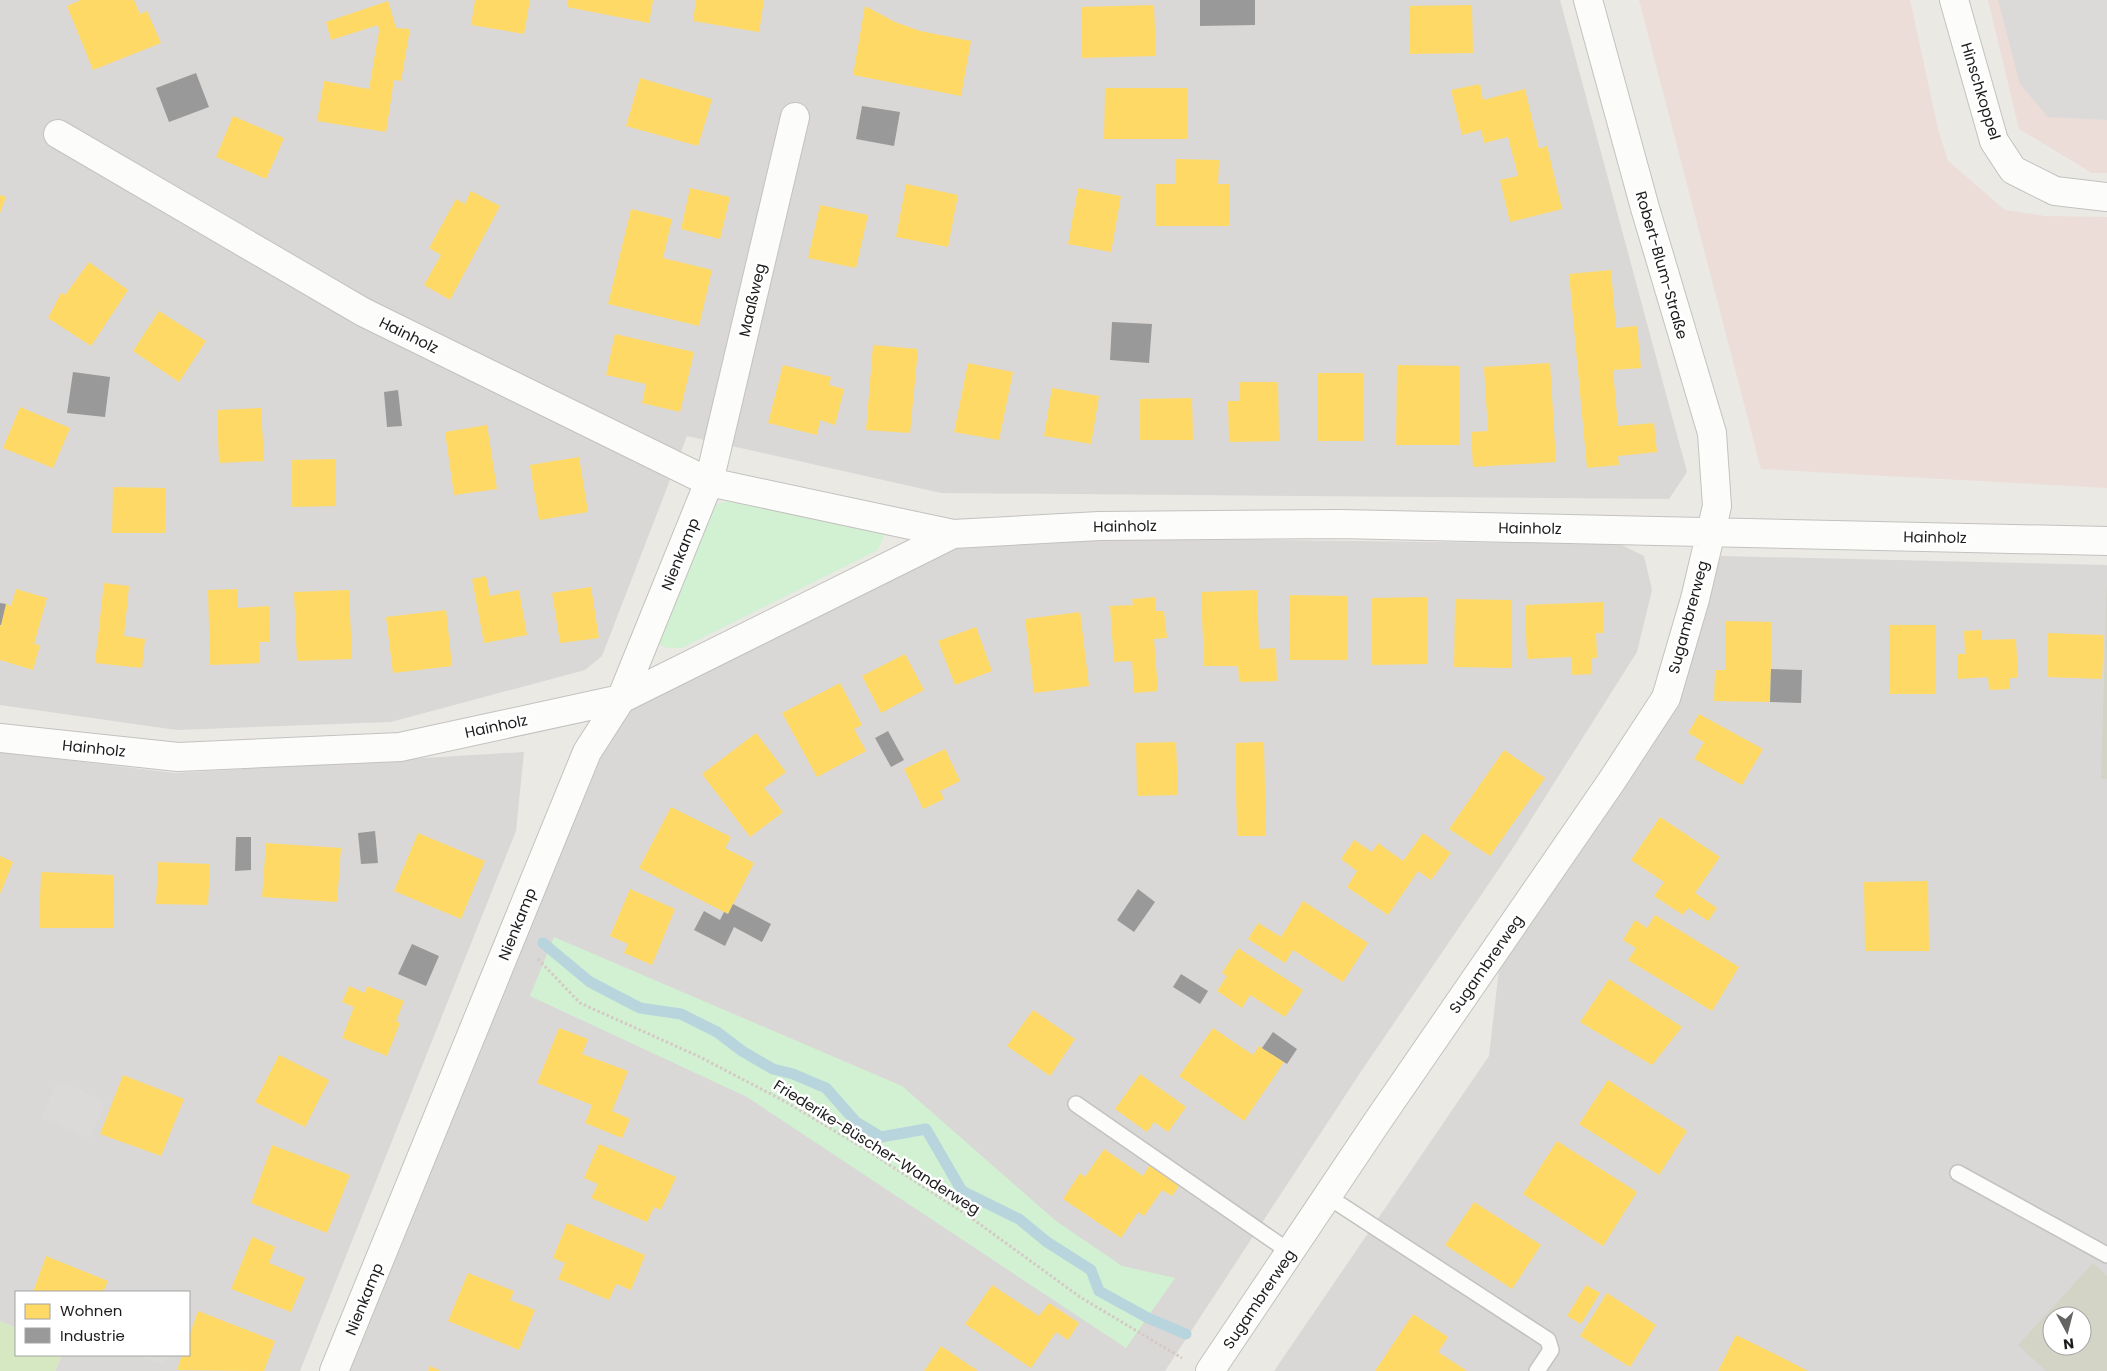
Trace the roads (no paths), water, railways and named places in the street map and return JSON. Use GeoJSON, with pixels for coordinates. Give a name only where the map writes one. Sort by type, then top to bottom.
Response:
{"type":"FeatureCollection","features":[{"type":"Feature","properties":{"kind":"street","name":"Robert-Blum-Straße"},"geometry":{"type":"LineString","coordinates":[[1588,0],[1645,208],[1712,434],[1717,506],[1710,533]]}},
{"type":"Feature","properties":{"kind":"street","name":"Hinschkoppel"},"geometry":{"type":"LineString","coordinates":[[1954,0],[1994,141],[2013,170],[2055,191],[2107,197]]}},
{"type":"Feature","properties":{"kind":"street","name":"Maaßweg"},"geometry":{"type":"LineString","coordinates":[[709,482],[795,117]]}},
{"type":"Feature","properties":{"kind":"street","name":"Hainholz"},"geometry":{"type":"LineString","coordinates":[[58,134],[363,312],[709,482],[953,534],[1099,526],[1340,524],[2107,541]]}},
{"type":"Feature","properties":{"kind":"street","name":"Nienkamp"},"geometry":{"type":"LineString","coordinates":[[334,1371],[587,752],[621,700],[709,482]]}},
{"type":"Feature","properties":{"kind":"street","name":"Sugambrerweg"},"geometry":{"type":"LineString","coordinates":[[1198,1366],[1290,1252],[1611,782],[1666,698],[1695,599],[1710,533]]}},
{"type":"Feature","properties":{"kind":"street","name":"Hainholz"},"geometry":{"type":"LineString","coordinates":[[0,738],[178,757],[400,747],[621,700],[953,534]]}},
{"type":"Feature","properties":{"kind":"lane"},"geometry":{"type":"LineString","coordinates":[[1076,1104],[1290,1252]]}},
{"type":"Feature","properties":{"kind":"lane"},"geometry":{"type":"LineString","coordinates":[[1958,1173],[2107,1255]]}},
{"type":"Feature","properties":{"kind":"lane"},"geometry":{"type":"LineString","coordinates":[[1328,1196],[1548,1340],[1551,1350],[1537,1371]]}},
{"type":"Feature","properties":{"kind":"waterway"},"geometry":{"type":"LineString","coordinates":[[543,943],[590,982],[640,1008],[681,1014],[717,1032],[742,1051],[773,1069],[793,1074],[826,1088],[856,1122],[881,1137],[926,1129],[962,1191],[1019,1219],[1047,1242],[1091,1270],[1099,1291],[1148,1318],[1186,1334]]}}]}
